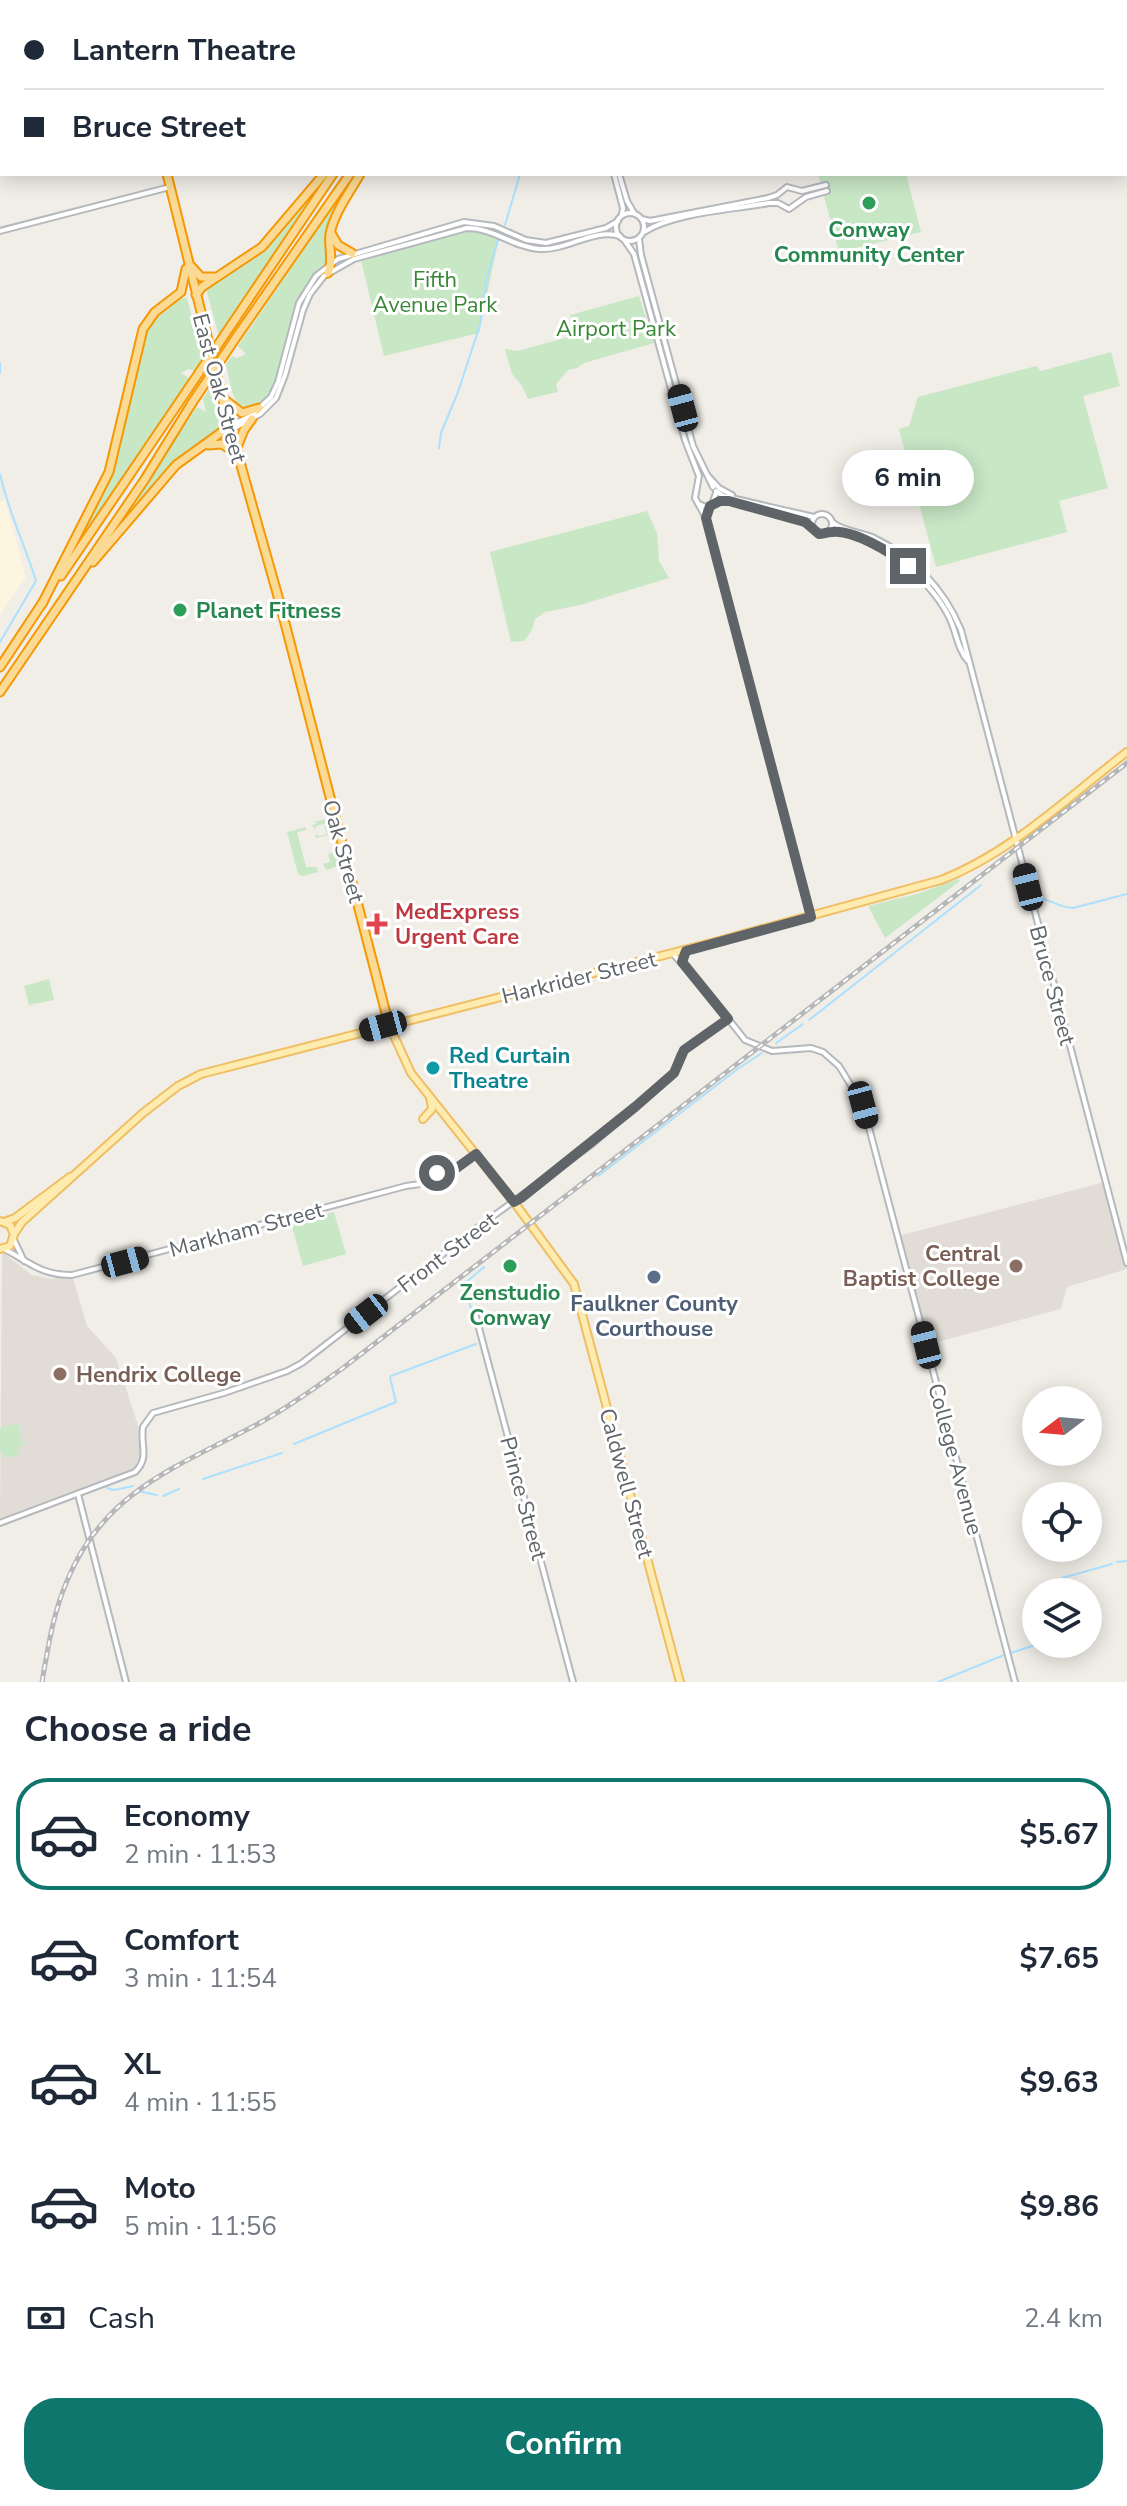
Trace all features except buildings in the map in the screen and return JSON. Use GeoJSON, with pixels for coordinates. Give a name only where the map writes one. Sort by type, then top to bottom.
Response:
{"type":"FeatureCollection","features":[{"type":"Feature","properties":{"kind":"highway","name":"East Oak Street"},"geometry":{"type":"LineString","coordinates":[[167,176],[222,398],[279,600]]}},
{"type":"Feature","properties":{"kind":"highway"},"geometry":{"type":"LineString","coordinates":[[42,604],[109,472],[144,327],[155,312],[177,297],[196,297],[202,287],[269,240],[322,176]]}},
{"type":"Feature","properties":{"kind":"highway"},"geometry":{"type":"LineString","coordinates":[[0,667],[332,176]]}},
{"type":"Feature","properties":{"kind":"highway"},"geometry":{"type":"LineString","coordinates":[[0,692],[145,479],[237,336],[349,176]]}},
{"type":"Feature","properties":{"kind":"highway"},"geometry":{"type":"LineString","coordinates":[[328,273],[332,263],[329,243],[332,227],[359,176]]}},
{"type":"Feature","properties":{"kind":"highway"},"geometry":{"type":"LineString","coordinates":[[332,227],[335,242],[352,253]]}},
{"type":"Feature","properties":{"kind":"highway"},"geometry":{"type":"LineString","coordinates":[[186,258],[203,278],[231,269]]}},
{"type":"Feature","properties":{"kind":"highway"},"geometry":{"type":"LineString","coordinates":[[177,297],[185,281],[186,258]]}},
{"type":"Feature","properties":{"kind":"highway"},"geometry":{"type":"LineString","coordinates":[[222,398],[242,413],[259,408]]}},
{"type":"Feature","properties":{"kind":"highway"},"geometry":{"type":"LineString","coordinates":[[202,446],[222,444],[237,452],[244,430],[252,419]]}},
{"type":"Feature","properties":{"kind":"highway"},"geometry":{"type":"LineString","coordinates":[[66,595],[170,471],[230,428]]}},
{"type":"Feature","properties":{"kind":"highway","name":"Oak Street"},"geometry":{"type":"LineString","coordinates":[[279,600],[389,1025]]}},
{"type":"Feature","properties":{"kind":"main road","name":"Harkrider Street"},"geometry":{"type":"LineString","coordinates":[[1,1221],[15,1218],[73,1175],[143,1113],[185,1082],[215,1070],[921,887],[963,872],[1016,838],[1127,752]]}},
{"type":"Feature","properties":{"kind":"main road","name":"Oak Street"},"geometry":{"type":"LineString","coordinates":[[389,1025],[408,1069],[514,1202],[574,1284]]}},
{"type":"Feature","properties":{"kind":"main road"},"geometry":{"type":"LineString","coordinates":[[423,1119],[432,1109],[428,1094]]}},
{"type":"Feature","properties":{"kind":"main road","name":"Harkrider Street"},"geometry":{"type":"LineString","coordinates":[[1,1249],[10,1246],[22,1222],[73,1175]]}},
{"type":"Feature","properties":{"kind":"main road"},"geometry":{"type":"LineString","coordinates":[[1,1221],[12,1227],[14,1236]]}},
{"type":"Feature","properties":{"kind":"main road","name":"Caldwell Street"},"geometry":{"type":"LineString","coordinates":[[574,1284],[680,1682]]}},
{"type":"Feature","properties":{"kind":"street"},"geometry":{"type":"LineString","coordinates":[[616,176],[623,208],[617,231],[634,254],[685,440],[699,476],[695,495],[697,503],[706,518],[811,917]]}},
{"type":"Feature","properties":{"kind":"street"},"geometry":{"type":"LineString","coordinates":[[617,176],[635,214],[650,221],[777,195],[787,187],[796,191],[826,188],[799,200],[795,207],[789,209],[778,203],[690,217],[652,227],[639,239],[691,438],[714,489],[706,518]]}},
{"type":"Feature","properties":{"kind":"street"},"geometry":{"type":"LineString","coordinates":[[0,231],[170,187]]}},
{"type":"Feature","properties":{"kind":"street"},"geometry":{"type":"LineString","coordinates":[[796,191],[799,200]]}},
{"type":"Feature","properties":{"kind":"street"},"geometry":{"type":"LineString","coordinates":[[777,195],[778,203]]}},
{"type":"Feature","properties":{"kind":"street"},"geometry":{"type":"LineString","coordinates":[[230,428],[271,397],[299,303],[314,279],[332,263],[352,253],[464,222],[494,226],[527,240],[546,243],[606,228],[628,213],[635,214]]}},
{"type":"Feature","properties":{"kind":"street"},"geometry":{"type":"LineString","coordinates":[[642,219],[644,232]]}},
{"type":"Feature","properties":{"kind":"street"},"geometry":{"type":"LineString","coordinates":[[230,428],[252,419],[270,405],[280,390],[303,310],[317,284],[328,273],[354,259],[462,229],[488,230],[523,246],[541,249],[607,234],[620,236]]}},
{"type":"Feature","properties":{"kind":"street"},"geometry":{"type":"LineString","coordinates":[[625,241],[639,239]]}},
{"type":"Feature","properties":{"kind":"street"},"geometry":{"type":"LineString","coordinates":[[703,469],[715,484],[734,497]]}},
{"type":"Feature","properties":{"kind":"street"},"geometry":{"type":"LineString","coordinates":[[697,488],[705,484],[723,496],[814,517],[825,514],[832,522],[828,532],[819,534],[812,525],[729,501],[703,506],[697,503]]}},
{"type":"Feature","properties":{"kind":"street"},"geometry":{"type":"LineString","coordinates":[[812,525],[814,517]]}},
{"type":"Feature","properties":{"kind":"street","name":"Bruce Street"},"geometry":{"type":"LineString","coordinates":[[832,522],[838,527],[887,544],[912,562],[934,584],[956,620],[965,642],[1127,1263]]}},
{"type":"Feature","properties":{"kind":"street","name":"Bruce Street"},"geometry":{"type":"LineString","coordinates":[[828,532],[840,532],[869,542],[899,559],[918,575],[943,606],[968,661]]}},
{"type":"Feature","properties":{"kind":"street"},"geometry":{"type":"LineString","coordinates":[[918,575],[934,584],[943,606]]}},
{"type":"Feature","properties":{"kind":"street"},"geometry":{"type":"LineString","coordinates":[[682,962],[688,949]]}},
{"type":"Feature","properties":{"kind":"street","name":"College Avenue"},"geometry":{"type":"LineString","coordinates":[[672,953],[745,1040],[772,1051],[811,1048],[823,1052],[839,1066],[863,1105],[1015,1682]]}},
{"type":"Feature","properties":{"kind":"street","name":"Front Street"},"geometry":{"type":"LineString","coordinates":[[78,1494],[127,1476],[143,1463],[145,1422],[153,1413],[224,1393],[299,1365],[576,1157],[674,1073],[684,1050],[728,1019]]}},
{"type":"Feature","properties":{"kind":"street"},"geometry":{"type":"LineString","coordinates":[[438,1179],[447,1176],[476,1154]]}},
{"type":"Feature","properties":{"kind":"street","name":"Markham Street"},"geometry":{"type":"LineString","coordinates":[[422,1182],[432,1176],[438,1179]]}},
{"type":"Feature","properties":{"kind":"street","name":"Markham Street"},"geometry":{"type":"LineString","coordinates":[[1,1249],[47,1273],[72,1275],[438,1179]]}},
{"type":"Feature","properties":{"kind":"street"},"geometry":{"type":"LineString","coordinates":[[14,1236],[25,1263]]}},
{"type":"Feature","properties":{"kind":"street","name":"Prince Street"},"geometry":{"type":"LineString","coordinates":[[475,1313],[573,1682]]}},
{"type":"Feature","properties":{"kind":"street"},"geometry":{"type":"LineString","coordinates":[[0,1523],[78,1494],[126,1682]]}},
{"type":"Feature","properties":{"kind":"shaded area"},"geometry":{"type":"Polygon","coordinates":[[[5,500],[26,577],[0,615],[0,502],[5,500]]]}},
{"type":"Feature","properties":{"kind":"shaded area","name":"Central Baptist College"},"geometry":{"type":"Polygon","coordinates":[[[1105,1182],[1127,1269],[1067,1287],[1061,1309],[926,1345],[898,1236],[1105,1182]]]}},
{"type":"Feature","properties":{"kind":"shaded area","name":"Hendrix College"},"geometry":{"type":"Polygon","coordinates":[[[2,1252],[32,1275],[52,1279],[72,1275],[87,1326],[116,1358],[145,1447],[143,1463],[127,1476],[0,1521],[2,1252]]]}},
{"type":"Feature","properties":{"kind":"green space"},"geometry":{"type":"Polygon","coordinates":[[[328,176],[219,337],[203,287],[244,265],[264,250],[328,176]]]}},
{"type":"Feature","properties":{"kind":"green space"},"geometry":{"type":"Polygon","coordinates":[[[354,176],[357,176],[330,228],[327,263],[310,281],[296,306],[275,383],[265,398],[246,411],[234,397],[226,364],[232,356],[237,358],[246,354],[238,346],[354,176]]]}},
{"type":"Feature","properties":{"kind":"green space","name":"Conway Community Center"},"geometry":{"type":"Polygon","coordinates":[[[819,176],[907,176],[921,232],[839,252],[819,176]]]}},
{"type":"Feature","properties":{"kind":"green space","name":"Fifth Avenue Park"},"geometry":{"type":"Polygon","coordinates":[[[474,230],[499,237],[479,333],[384,356],[361,260],[474,230]]]}},
{"type":"Feature","properties":{"kind":"green space","name":"Airport Park"},"geometry":{"type":"Polygon","coordinates":[[[639,296],[654,343],[568,370],[556,384],[558,392],[528,399],[512,374],[505,349],[518,351],[575,335],[570,315],[639,296]]]}},
{"type":"Feature","properties":{"kind":"green space"},"geometry":{"type":"Polygon","coordinates":[[[187,298],[203,359],[195,371],[188,369],[181,373],[190,379],[66,564],[117,461],[147,326],[163,308],[187,298]]]}},
{"type":"Feature","properties":{"kind":"green space"},"geometry":{"type":"Polygon","coordinates":[[[1111,352],[1120,386],[1083,396],[1108,488],[1059,501],[1067,532],[936,567],[899,429],[909,426],[918,397],[1036,366],[1041,371],[1111,352]]]}},
{"type":"Feature","properties":{"kind":"green space"},"geometry":{"type":"Polygon","coordinates":[[[210,388],[221,429],[192,447],[173,464],[101,549],[197,407],[206,412],[203,399],[210,388]]]}},
{"type":"Feature","properties":{"kind":"green space"},"geometry":{"type":"Polygon","coordinates":[[[647,511],[657,533],[659,561],[669,578],[580,605],[545,612],[535,619],[524,641],[511,642],[490,552],[647,511]]]}},
{"type":"Feature","properties":{"kind":"green space"},"geometry":{"type":"Polygon","coordinates":[[[327,819],[332,824],[342,862],[326,870],[323,864],[330,862],[328,854],[336,851],[332,834],[316,838],[315,834],[327,834],[324,824],[316,826],[315,830],[312,825],[327,819]]]}},
{"type":"Feature","properties":{"kind":"green space"},"geometry":{"type":"Polygon","coordinates":[[[306,827],[306,830],[297,832],[306,867],[316,867],[318,872],[302,876],[298,874],[287,832],[306,827]]]}},
{"type":"Feature","properties":{"kind":"green space"},"geometry":{"type":"Polygon","coordinates":[[[958,879],[960,881],[885,938],[868,906],[920,893],[958,879]]]}},
{"type":"Feature","properties":{"kind":"green space"},"geometry":{"type":"Polygon","coordinates":[[[49,979],[54,1000],[29,1005],[24,986],[49,979]]]}},
{"type":"Feature","properties":{"kind":"green space"},"geometry":{"type":"Polygon","coordinates":[[[334,1212],[346,1254],[303,1266],[291,1223],[334,1212]]]}},
{"type":"Feature","properties":{"kind":"green space"},"geometry":{"type":"Polygon","coordinates":[[[19,1423],[19,1436],[25,1445],[18,1447],[20,1455],[8,1458],[0,1452],[0,1428],[19,1423]]]}},
{"type":"Feature","properties":{"kind":"waterway"},"geometry":{"type":"LineString","coordinates":[[505,225],[519,176]]}},
{"type":"Feature","properties":{"kind":"waterway"},"geometry":{"type":"LineString","coordinates":[[439,448],[441,433],[480,325],[487,277],[498,240]]}},
{"type":"Feature","properties":{"kind":"waterway"},"geometry":{"type":"LineString","coordinates":[[0,363],[0,373]]}},
{"type":"Feature","properties":{"kind":"waterway"},"geometry":{"type":"LineString","coordinates":[[0,474],[36,581],[0,642]]}},
{"type":"Feature","properties":{"kind":"waterway"},"geometry":{"type":"LineString","coordinates":[[809,1020],[981,885]]}},
{"type":"Feature","properties":{"kind":"waterway"},"geometry":{"type":"LineString","coordinates":[[1034,897],[1073,908],[1127,894]]}},
{"type":"Feature","properties":{"kind":"waterway"},"geometry":{"type":"LineString","coordinates":[[776,1043],[803,1024]]}},
{"type":"Feature","properties":{"kind":"waterway"},"geometry":{"type":"LineString","coordinates":[[598,1176],[762,1053]]}},
{"type":"Feature","properties":{"kind":"waterway"},"geometry":{"type":"LineString","coordinates":[[464,1284],[484,1267]]}},
{"type":"Feature","properties":{"kind":"waterway"},"geometry":{"type":"LineString","coordinates":[[466,1290],[471,1308]]}},
{"type":"Feature","properties":{"kind":"waterway"},"geometry":{"type":"LineString","coordinates":[[294,1444],[396,1402],[391,1376],[476,1344]]}},
{"type":"Feature","properties":{"kind":"waterway"},"geometry":{"type":"LineString","coordinates":[[203,1479],[282,1453]]}},
{"type":"Feature","properties":{"kind":"waterway"},"geometry":{"type":"LineString","coordinates":[[107,1488],[114,1490],[133,1486]]}},
{"type":"Feature","properties":{"kind":"waterway"},"geometry":{"type":"LineString","coordinates":[[163,1496],[179,1489]]}},
{"type":"Feature","properties":{"kind":"waterway"},"geometry":{"type":"LineString","coordinates":[[138,1491],[157,1495]]}},
{"type":"Feature","properties":{"kind":"waterway"},"geometry":{"type":"LineString","coordinates":[[1117,1562],[1127,1561]]}},
{"type":"Feature","properties":{"kind":"waterway"},"geometry":{"type":"LineString","coordinates":[[1062,1578],[1112,1564]]}},
{"type":"Feature","properties":{"kind":"waterway"},"geometry":{"type":"LineString","coordinates":[[1011,1653],[1022,1649]]}},
{"type":"Feature","properties":{"kind":"waterway"},"geometry":{"type":"LineString","coordinates":[[938,1682],[1004,1655]]}},
{"type":"Feature","properties":{"kind":"railway"},"geometry":{"type":"LineString","coordinates":[[42,1682],[55,1618],[67,1581],[82,1550],[122,1503],[171,1469],[279,1412],[343,1368],[1127,763]]}},
{"type":"Feature","properties":{"kind":"place","name":"Conway Community Center"},"geometry":{"type":"Point","coordinates":[869,203]}},
{"type":"Feature","properties":{"kind":"place","name":"Planet Fitness"},"geometry":{"type":"Point","coordinates":[180,610]}},
{"type":"Feature","properties":{"kind":"place","name":"MedExpress Urgent Care"},"geometry":{"type":"Point","coordinates":[377,924]}},
{"type":"Feature","properties":{"kind":"place","name":"Red Curtain Theatre"},"geometry":{"type":"Point","coordinates":[433,1068]}},
{"type":"Feature","properties":{"kind":"place","name":"Zenstudio Conway"},"geometry":{"type":"Point","coordinates":[510,1266]}},
{"type":"Feature","properties":{"kind":"place","name":"Central Baptist College"},"geometry":{"type":"Point","coordinates":[1016,1266]}},
{"type":"Feature","properties":{"kind":"place","name":"Faulkner County Courthouse"},"geometry":{"type":"Point","coordinates":[654,1277]}},
{"type":"Feature","properties":{"kind":"place","name":"Hendrix College"},"geometry":{"type":"Point","coordinates":[60,1374]}},
{"type":"Feature","properties":{"kind":"route"},"geometry":{"type":"LineString","coordinates":[[437,1173],[440,1180],[476,1154],[514,1202],[521,1198],[635,1107],[674,1073],[684,1050],[728,1019],[682,962],[688,949],[811,917],[706,518],[710,506],[725,500],[805,522],[819,534],[840,532],[869,542],[908,566]]}}]}
